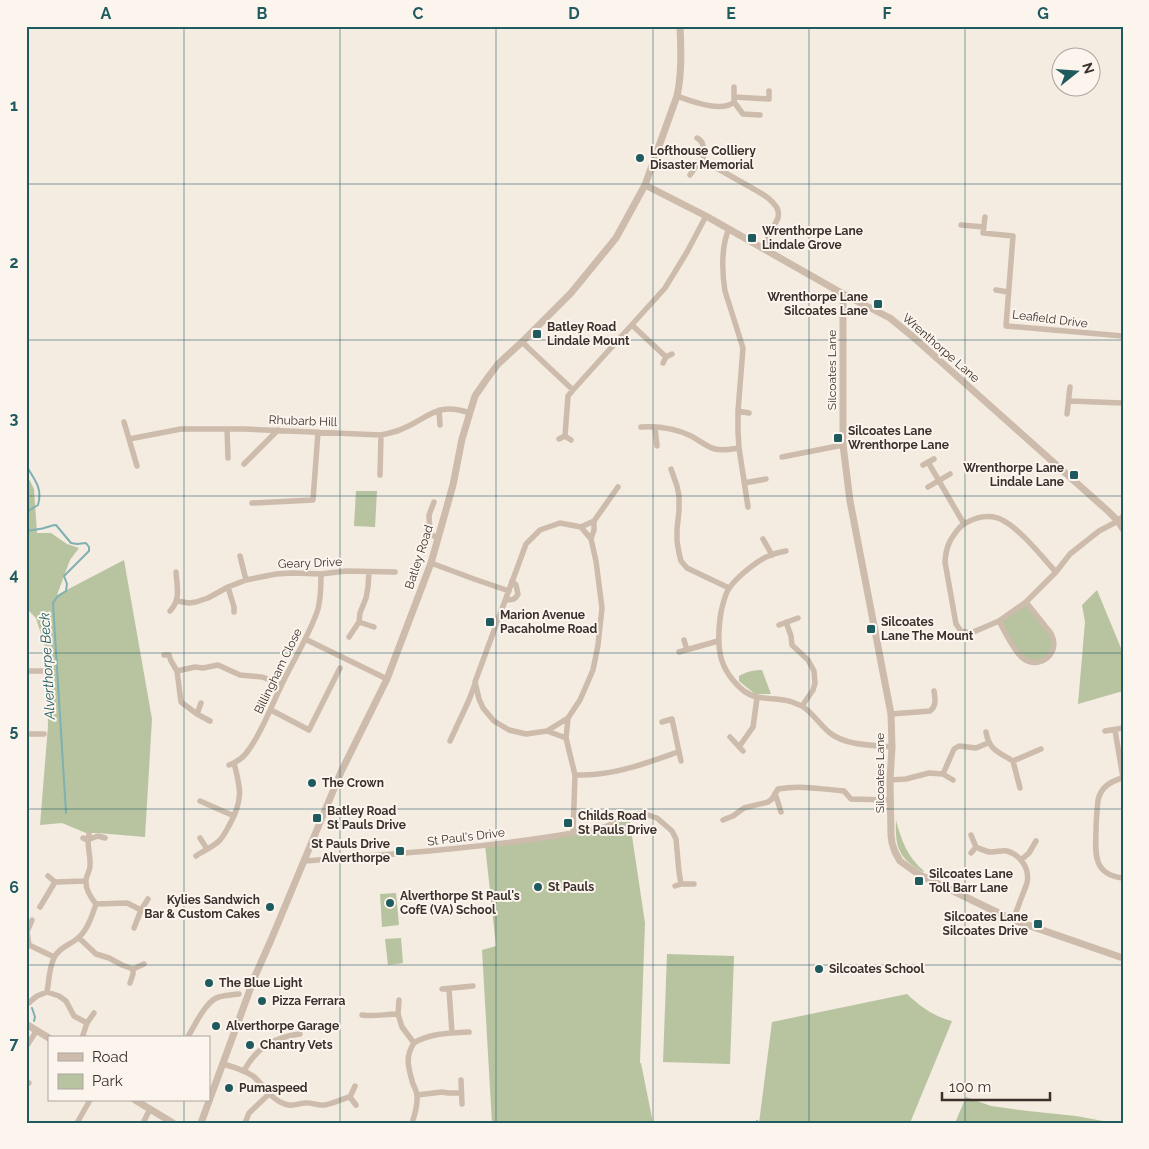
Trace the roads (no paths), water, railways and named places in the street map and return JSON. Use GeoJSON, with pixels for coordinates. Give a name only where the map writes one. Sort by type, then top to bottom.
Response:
{"type":"FeatureCollection","features":[{"type":"Feature","properties":{"kind":"street","name":"Batley Road"},"geometry":{"type":"LineString","coordinates":[[210,1099],[253,982],[341,772],[387,679],[431,563],[453,484],[462,439],[475,396],[498,364],[571,292],[616,238],[645,185],[677,96],[681,49],[680,26]]}},
{"type":"Feature","properties":{"kind":"street"},"geometry":{"type":"LineString","coordinates":[[734,87],[736,99],[743,114],[760,115]]}},
{"type":"Feature","properties":{"kind":"street"},"geometry":{"type":"LineString","coordinates":[[677,96],[707,105],[725,107],[730,106],[736,99],[769,99],[769,90]]}},
{"type":"Feature","properties":{"kind":"street"},"geometry":{"type":"LineString","coordinates":[[697,138],[701,140],[704,149],[703,160]]}},
{"type":"Feature","properties":{"kind":"street"},"geometry":{"type":"LineString","coordinates":[[690,175],[699,162],[703,160]]}},
{"type":"Feature","properties":{"kind":"street"},"geometry":{"type":"LineString","coordinates":[[703,160],[762,194],[775,204],[778,218],[763,248]]}},
{"type":"Feature","properties":{"kind":"street","name":"Wrenthorpe Lane"},"geometry":{"type":"LineString","coordinates":[[645,185],[706,216],[890,318],[1108,511],[1120,518],[1123,528]]}},
{"type":"Feature","properties":{"kind":"street"},"geometry":{"type":"LineString","coordinates":[[566,436],[568,396],[665,288],[706,216]]}},
{"type":"Feature","properties":{"kind":"street"},"geometry":{"type":"LineString","coordinates":[[984,227],[985,217]]}},
{"type":"Feature","properties":{"kind":"street","name":"Leafield Drive"},"geometry":{"type":"LineString","coordinates":[[961,225],[984,227],[983,233],[1013,236],[1006,326],[1123,336]]}},
{"type":"Feature","properties":{"kind":"street"},"geometry":{"type":"LineString","coordinates":[[729,229],[726,236],[723,282],[743,348],[738,411],[739,448],[748,507]]}},
{"type":"Feature","properties":{"kind":"street","name":"Leafield Drive"},"geometry":{"type":"LineString","coordinates":[[996,290],[1008,292]]}},
{"type":"Feature","properties":{"kind":"street","name":"Silcoates Lane"},"geometry":{"type":"LineString","coordinates":[[845,294],[843,302],[843,445],[850,501],[891,714],[892,748],[890,780],[892,843],[895,852],[900,861],[920,875],[1013,920],[1123,958]]}},
{"type":"Feature","properties":{"kind":"street"},"geometry":{"type":"LineString","coordinates":[[632,325],[667,358]]}},
{"type":"Feature","properties":{"kind":"street"},"geometry":{"type":"LineString","coordinates":[[522,342],[572,390]]}},
{"type":"Feature","properties":{"kind":"street"},"geometry":{"type":"LineString","coordinates":[[1068,414],[1070,387]]}},
{"type":"Feature","properties":{"kind":"street"},"geometry":{"type":"LineString","coordinates":[[1069,400],[1123,403]]}},
{"type":"Feature","properties":{"kind":"street"},"geometry":{"type":"LineString","coordinates":[[440,425],[439,410],[450,408],[470,414]]}},
{"type":"Feature","properties":{"kind":"street","name":"Rhubarb Hill"},"geometry":{"type":"LineString","coordinates":[[129,439],[181,429],[278,430],[382,435],[399,431],[439,410]]}},
{"type":"Feature","properties":{"kind":"street"},"geometry":{"type":"LineString","coordinates":[[738,411],[750,413]]}},
{"type":"Feature","properties":{"kind":"street"},"geometry":{"type":"LineString","coordinates":[[124,422],[137,466]]}},
{"type":"Feature","properties":{"kind":"street"},"geometry":{"type":"LineString","coordinates":[[641,428],[654,427],[680,431],[716,450],[739,448]]}},
{"type":"Feature","properties":{"kind":"street"},"geometry":{"type":"LineString","coordinates":[[654,427],[657,446]]}},
{"type":"Feature","properties":{"kind":"street"},"geometry":{"type":"LineString","coordinates":[[227,429],[228,458]]}},
{"type":"Feature","properties":{"kind":"street"},"geometry":{"type":"LineString","coordinates":[[244,464],[278,430]]}},
{"type":"Feature","properties":{"kind":"street"},"geometry":{"type":"LineString","coordinates":[[252,503],[313,500],[318,432]]}},
{"type":"Feature","properties":{"kind":"street"},"geometry":{"type":"LineString","coordinates":[[380,476],[382,435]]}},
{"type":"Feature","properties":{"kind":"street"},"geometry":{"type":"LineString","coordinates":[[559,439],[566,436]]}},
{"type":"Feature","properties":{"kind":"street"},"geometry":{"type":"LineString","coordinates":[[566,436],[572,440]]}},
{"type":"Feature","properties":{"kind":"street"},"geometry":{"type":"LineString","coordinates":[[782,457],[843,445]]}},
{"type":"Feature","properties":{"kind":"street"},"geometry":{"type":"LineString","coordinates":[[928,462],[964,524]]}},
{"type":"Feature","properties":{"kind":"street"},"geometry":{"type":"LineString","coordinates":[[670,472],[677,486],[679,496],[680,511],[677,529],[681,561],[687,568],[729,588]]}},
{"type":"Feature","properties":{"kind":"street"},"geometry":{"type":"LineString","coordinates":[[928,487],[950,474]]}},
{"type":"Feature","properties":{"kind":"street"},"geometry":{"type":"LineString","coordinates":[[744,483],[766,479]]}},
{"type":"Feature","properties":{"kind":"street"},"geometry":{"type":"LineString","coordinates":[[450,741],[469,700],[526,544],[540,530],[560,523],[580,527],[594,521],[618,487]]}},
{"type":"Feature","properties":{"kind":"street"},"geometry":{"type":"LineString","coordinates":[[672,497],[679,496]]}},
{"type":"Feature","properties":{"kind":"street"},"geometry":{"type":"LineString","coordinates":[[434,502],[429,515],[430,534],[438,538]]}},
{"type":"Feature","properties":{"kind":"street"},"geometry":{"type":"LineString","coordinates":[[1056,572],[1018,531],[1002,520],[993,517],[983,517],[964,524],[948,544],[945,562],[956,624],[961,631],[971,633],[998,621],[1026,602],[1056,572],[1070,554],[1099,531],[1120,518]]}},
{"type":"Feature","properties":{"kind":"street"},"geometry":{"type":"LineString","coordinates":[[547,732],[568,718],[580,700],[593,670],[602,608],[591,539],[594,521]]}},
{"type":"Feature","properties":{"kind":"street"},"geometry":{"type":"LineString","coordinates":[[580,527],[591,539]]}},
{"type":"Feature","properties":{"kind":"street"},"geometry":{"type":"LineString","coordinates":[[763,539],[772,554]]}},
{"type":"Feature","properties":{"kind":"street"},"geometry":{"type":"LineString","coordinates":[[786,551],[772,554],[758,562],[729,588],[722,610],[718,642],[724,667],[730,677],[746,693],[757,698],[789,701],[802,706],[831,733],[843,740],[892,748]]}},
{"type":"Feature","properties":{"kind":"street"},"geometry":{"type":"LineString","coordinates":[[240,556],[246,580]]}},
{"type":"Feature","properties":{"kind":"street"},"geometry":{"type":"LineString","coordinates":[[431,563],[509,591]]}},
{"type":"Feature","properties":{"kind":"street"},"geometry":{"type":"LineString","coordinates":[[170,611],[177,601],[176,572]]}},
{"type":"Feature","properties":{"kind":"street"},"geometry":{"type":"LineString","coordinates":[[349,637],[359,622],[368,587],[369,572]]}},
{"type":"Feature","properties":{"kind":"street","name":"Geary Drive"},"geometry":{"type":"LineString","coordinates":[[177,601],[196,602],[228,587],[261,576],[292,573],[395,572]]}},
{"type":"Feature","properties":{"kind":"street","name":"Billingham Close"},"geometry":{"type":"LineString","coordinates":[[234,816],[240,798],[240,786],[232,764],[249,749],[305,639],[318,610],[321,574]]}},
{"type":"Feature","properties":{"kind":"street"},"geometry":{"type":"LineString","coordinates":[[506,600],[516,598],[518,594],[516,585],[512,581]]}},
{"type":"Feature","properties":{"kind":"street"},"geometry":{"type":"LineString","coordinates":[[228,587],[234,612]]}},
{"type":"Feature","properties":{"kind":"street"},"geometry":{"type":"LineString","coordinates":[[998,621],[1025,661],[1039,663],[1046,660],[1054,643],[1052,635],[1026,602]]}},
{"type":"Feature","properties":{"kind":"street"},"geometry":{"type":"LineString","coordinates":[[779,625],[798,618]]}},
{"type":"Feature","properties":{"kind":"street"},"geometry":{"type":"LineString","coordinates":[[359,622],[374,627]]}},
{"type":"Feature","properties":{"kind":"street"},"geometry":{"type":"LineString","coordinates":[[786,622],[792,645],[808,660],[814,671],[815,683],[813,690],[802,706]]}},
{"type":"Feature","properties":{"kind":"street"},"geometry":{"type":"LineString","coordinates":[[305,639],[387,679]]}},
{"type":"Feature","properties":{"kind":"street"},"geometry":{"type":"LineString","coordinates":[[684,640],[687,650]]}},
{"type":"Feature","properties":{"kind":"street"},"geometry":{"type":"LineString","coordinates":[[679,652],[718,642]]}},
{"type":"Feature","properties":{"kind":"street"},"geometry":{"type":"LineString","coordinates":[[164,655],[169,655],[177,671],[181,702],[210,721]]}},
{"type":"Feature","properties":{"kind":"street"},"geometry":{"type":"LineString","coordinates":[[177,671],[218,665],[240,675],[262,677],[282,684]]}},
{"type":"Feature","properties":{"kind":"street"},"geometry":{"type":"LineString","coordinates":[[270,710],[309,730],[340,668]]}},
{"type":"Feature","properties":{"kind":"street"},"geometry":{"type":"LineString","coordinates":[[26,671],[43,671]]}},
{"type":"Feature","properties":{"kind":"street"},"geometry":{"type":"LineString","coordinates":[[475,682],[482,708],[494,721],[510,730],[526,734],[547,732],[566,738]]}},
{"type":"Feature","properties":{"kind":"street"},"geometry":{"type":"LineString","coordinates":[[891,714],[930,711],[935,705],[934,691]]}},
{"type":"Feature","properties":{"kind":"street"},"geometry":{"type":"LineString","coordinates":[[730,737],[741,749],[754,727],[757,698]]}},
{"type":"Feature","properties":{"kind":"street"},"geometry":{"type":"LineString","coordinates":[[469,700],[479,699]]}},
{"type":"Feature","properties":{"kind":"street"},"geometry":{"type":"LineString","coordinates":[[197,714],[201,703]]}},
{"type":"Feature","properties":{"kind":"street"},"geometry":{"type":"LineString","coordinates":[[568,718],[566,738],[575,775],[573,833]]}},
{"type":"Feature","properties":{"kind":"street"},"geometry":{"type":"LineString","coordinates":[[662,722],[672,719],[681,761]]}},
{"type":"Feature","properties":{"kind":"street"},"geometry":{"type":"LineString","coordinates":[[1105,732],[1123,728]]}},
{"type":"Feature","properties":{"kind":"street"},"geometry":{"type":"LineString","coordinates":[[1115,730],[1123,778],[1110,782],[1099,793],[1095,849],[1096,858],[1102,870],[1115,877],[1123,878]]}},
{"type":"Feature","properties":{"kind":"street"},"geometry":{"type":"LineString","coordinates":[[986,732],[988,743],[996,751],[1013,761],[1020,788]]}},
{"type":"Feature","properties":{"kind":"street"},"geometry":{"type":"LineString","coordinates":[[26,734],[44,734]]}},
{"type":"Feature","properties":{"kind":"street"},"geometry":{"type":"LineString","coordinates":[[943,774],[954,749],[958,746],[976,748],[988,743]]}},
{"type":"Feature","properties":{"kind":"street"},"geometry":{"type":"LineString","coordinates":[[1013,761],[1041,749]]}},
{"type":"Feature","properties":{"kind":"street"},"geometry":{"type":"LineString","coordinates":[[575,775],[617,771],[678,752]]}},
{"type":"Feature","properties":{"kind":"street"},"geometry":{"type":"LineString","coordinates":[[890,780],[906,779],[929,773],[943,774],[953,780]]}},
{"type":"Feature","properties":{"kind":"street"},"geometry":{"type":"LineString","coordinates":[[776,790],[795,787],[844,791],[851,799],[891,800]]}},
{"type":"Feature","properties":{"kind":"street"},"geometry":{"type":"LineString","coordinates":[[776,790],[781,812]]}},
{"type":"Feature","properties":{"kind":"street"},"geometry":{"type":"LineString","coordinates":[[723,820],[744,808],[768,802],[772,799],[776,790]]}},
{"type":"Feature","properties":{"kind":"street"},"geometry":{"type":"LineString","coordinates":[[196,856],[219,841],[234,816],[200,801]]}},
{"type":"Feature","properties":{"kind":"street","name":"St Paul's Drive"},"geometry":{"type":"LineString","coordinates":[[304,862],[428,852],[573,833],[605,827],[638,814],[657,818],[672,831],[676,839],[679,872],[678,885],[694,884]]}},
{"type":"Feature","properties":{"kind":"street"},"geometry":{"type":"LineString","coordinates":[[971,835],[976,847],[988,852],[1006,851],[1011,853],[1021,860],[1027,872],[1028,882],[1013,920]]}},
{"type":"Feature","properties":{"kind":"street"},"geometry":{"type":"LineString","coordinates":[[96,904],[88,892],[85,881],[90,868],[90,855],[86,837],[98,836],[105,838]]}},
{"type":"Feature","properties":{"kind":"street"},"geometry":{"type":"LineString","coordinates":[[200,838],[206,849]]}},
{"type":"Feature","properties":{"kind":"street"},"geometry":{"type":"LineString","coordinates":[[1021,860],[1029,853],[1036,842]]}},
{"type":"Feature","properties":{"kind":"street"},"geometry":{"type":"LineString","coordinates":[[971,853],[976,847]]}},
{"type":"Feature","properties":{"kind":"street"},"geometry":{"type":"LineString","coordinates":[[48,876],[55,882],[85,881]]}},
{"type":"Feature","properties":{"kind":"street"},"geometry":{"type":"LineString","coordinates":[[40,907],[55,882]]}},
{"type":"Feature","properties":{"kind":"street"},"geometry":{"type":"LineString","coordinates":[[134,928],[141,910],[148,899]]}},
{"type":"Feature","properties":{"kind":"street"},"geometry":{"type":"LineString","coordinates":[[96,904],[127,903],[141,910]]}},
{"type":"Feature","properties":{"kind":"street"},"geometry":{"type":"LineString","coordinates":[[47,992],[54,957],[61,949],[79,938],[85,930],[96,904]]}},
{"type":"Feature","properties":{"kind":"street"},"geometry":{"type":"LineString","coordinates":[[32,920],[27,932],[28,946],[54,957]]}},
{"type":"Feature","properties":{"kind":"street"},"geometry":{"type":"LineString","coordinates":[[79,938],[96,954],[122,965],[132,969],[144,964]]}},
{"type":"Feature","properties":{"kind":"street"},"geometry":{"type":"LineString","coordinates":[[130,983],[133,974],[132,969]]}},
{"type":"Feature","properties":{"kind":"street"},"geometry":{"type":"LineString","coordinates":[[452,1033],[445,989],[473,986]]}},
{"type":"Feature","properties":{"kind":"street"},"geometry":{"type":"LineString","coordinates":[[26,1004],[47,992],[59,996],[66,1001],[74,1016],[87,1023]]}},
{"type":"Feature","properties":{"kind":"street"},"geometry":{"type":"LineString","coordinates":[[188,1036],[212,1000],[220,996],[239,994]]}},
{"type":"Feature","properties":{"kind":"street"},"geometry":{"type":"LineString","coordinates":[[398,1000],[398,1014],[402,1027],[414,1043]]}},
{"type":"Feature","properties":{"kind":"street"},"geometry":{"type":"LineString","coordinates":[[83,1036],[87,1023],[94,1013]]}},
{"type":"Feature","properties":{"kind":"street"},"geometry":{"type":"LineString","coordinates":[[362,1015],[374,1017],[385,1014],[398,1014]]}},
{"type":"Feature","properties":{"kind":"street"},"geometry":{"type":"LineString","coordinates":[[26,1024],[48,1037]]}},
{"type":"Feature","properties":{"kind":"street"},"geometry":{"type":"LineString","coordinates":[[26,1047],[37,1030]]}},
{"type":"Feature","properties":{"kind":"street"},"geometry":{"type":"LineString","coordinates":[[412,1123],[417,1095],[408,1059],[414,1043],[427,1037],[470,1032]]}},
{"type":"Feature","properties":{"kind":"street"},"geometry":{"type":"LineString","coordinates":[[244,1071],[249,1061],[262,1048],[274,1040],[300,1034]]}},
{"type":"Feature","properties":{"kind":"street"},"geometry":{"type":"LineString","coordinates":[[223,1064],[253,1076],[269,1094],[289,1105],[304,1103],[323,1105],[350,1097]]}},
{"type":"Feature","properties":{"kind":"street"},"geometry":{"type":"LineString","coordinates":[[461,1080],[462,1104]]}},
{"type":"Feature","properties":{"kind":"street"},"geometry":{"type":"LineString","coordinates":[[350,1097],[355,1086]]}},
{"type":"Feature","properties":{"kind":"street"},"geometry":{"type":"LineString","coordinates":[[417,1095],[442,1092],[462,1093]]}},
{"type":"Feature","properties":{"kind":"street"},"geometry":{"type":"LineString","coordinates":[[244,1123],[249,1113],[269,1094]]}},
{"type":"Feature","properties":{"kind":"street"},"geometry":{"type":"LineString","coordinates":[[350,1097],[356,1105]]}},
{"type":"Feature","properties":{"kind":"street"},"geometry":{"type":"LineString","coordinates":[[77,1123],[89,1102]]}},
{"type":"Feature","properties":{"kind":"street","name":"Batley Road"},"geometry":{"type":"LineString","coordinates":[[201,1123],[209,1102]]}},
{"type":"Feature","properties":{"kind":"street"},"geometry":{"type":"LineString","coordinates":[[143,1123],[148,1105],[173,1123]]}},
{"type":"Feature","properties":{"kind":"waterway","name":"Alverthorpe Beck"},"geometry":{"type":"LineString","coordinates":[[26,465],[39,488],[38,505],[26,512]]}},
{"type":"Feature","properties":{"kind":"waterway","name":"Alverthorpe Beck"},"geometry":{"type":"LineString","coordinates":[[26,531],[56,525],[71,543],[86,543],[89,547],[89,551],[64,576],[67,584],[66,591],[57,597],[53,603],[66,813]]}},
{"type":"Feature","properties":{"kind":"waterway","name":"Alverthorpe Beck"},"geometry":{"type":"LineString","coordinates":[[32,1008],[35,1017],[34,1021]]}},
{"type":"Feature","properties":{"kind":"place","name":"Lofthouse Colliery Disaster Memorial"},"geometry":{"type":"Point","coordinates":[640,158]}},
{"type":"Feature","properties":{"kind":"place","name":"Wrenthorpe Lane Lindale Grove"},"geometry":{"type":"Point","coordinates":[752,238]}},
{"type":"Feature","properties":{"kind":"place","name":"Wrenthorpe Lane Silcoates Lane"},"geometry":{"type":"Point","coordinates":[878,304]}},
{"type":"Feature","properties":{"kind":"place","name":"Batley Road Lindale Mount"},"geometry":{"type":"Point","coordinates":[537,334]}},
{"type":"Feature","properties":{"kind":"place","name":"Silcoates Lane Wrenthorpe Lane"},"geometry":{"type":"Point","coordinates":[838,438]}},
{"type":"Feature","properties":{"kind":"place","name":"Wrenthorpe Lane Lindale Lane"},"geometry":{"type":"Point","coordinates":[1074,475]}},
{"type":"Feature","properties":{"kind":"place","name":"Marion Avenue Pacaholme Road"},"geometry":{"type":"Point","coordinates":[490,622]}},
{"type":"Feature","properties":{"kind":"place","name":"Silcoates Lane The Mount"},"geometry":{"type":"Point","coordinates":[871,629]}},
{"type":"Feature","properties":{"kind":"place","name":"The Crown"},"geometry":{"type":"Point","coordinates":[312,783]}},
{"type":"Feature","properties":{"kind":"place","name":"Batley Road St Pauls Drive"},"geometry":{"type":"Point","coordinates":[317,818]}},
{"type":"Feature","properties":{"kind":"place","name":"Childs Road St Pauls Drive"},"geometry":{"type":"Point","coordinates":[568,823]}},
{"type":"Feature","properties":{"kind":"place","name":"St Pauls Drive Alverthorpe"},"geometry":{"type":"Point","coordinates":[400,851]}},
{"type":"Feature","properties":{"kind":"place","name":"Silcoates Lane Toll Barr Lane"},"geometry":{"type":"Point","coordinates":[919,881]}},
{"type":"Feature","properties":{"kind":"place","name":"St Pauls"},"geometry":{"type":"Point","coordinates":[538,887]}},
{"type":"Feature","properties":{"kind":"place","name":"Alverthorpe St Paul's CofE (VA) School"},"geometry":{"type":"Point","coordinates":[390,903]}},
{"type":"Feature","properties":{"kind":"place","name":"Kylies Sandwich Bar & Custom Cakes"},"geometry":{"type":"Point","coordinates":[270,907]}},
{"type":"Feature","properties":{"kind":"place","name":"Silcoates Lane Silcoates Drive"},"geometry":{"type":"Point","coordinates":[1038,924]}},
{"type":"Feature","properties":{"kind":"place","name":"Silcoates School"},"geometry":{"type":"Point","coordinates":[819,969]}},
{"type":"Feature","properties":{"kind":"place","name":"The Blue Light"},"geometry":{"type":"Point","coordinates":[209,983]}},
{"type":"Feature","properties":{"kind":"place","name":"Pizza Ferrara"},"geometry":{"type":"Point","coordinates":[262,1001]}},
{"type":"Feature","properties":{"kind":"place","name":"Alverthorpe Garage"},"geometry":{"type":"Point","coordinates":[216,1026]}},
{"type":"Feature","properties":{"kind":"place","name":"Chantry Vets"},"geometry":{"type":"Point","coordinates":[250,1045]}},
{"type":"Feature","properties":{"kind":"place","name":"Pumaspeed"},"geometry":{"type":"Point","coordinates":[229,1088]}}]}
